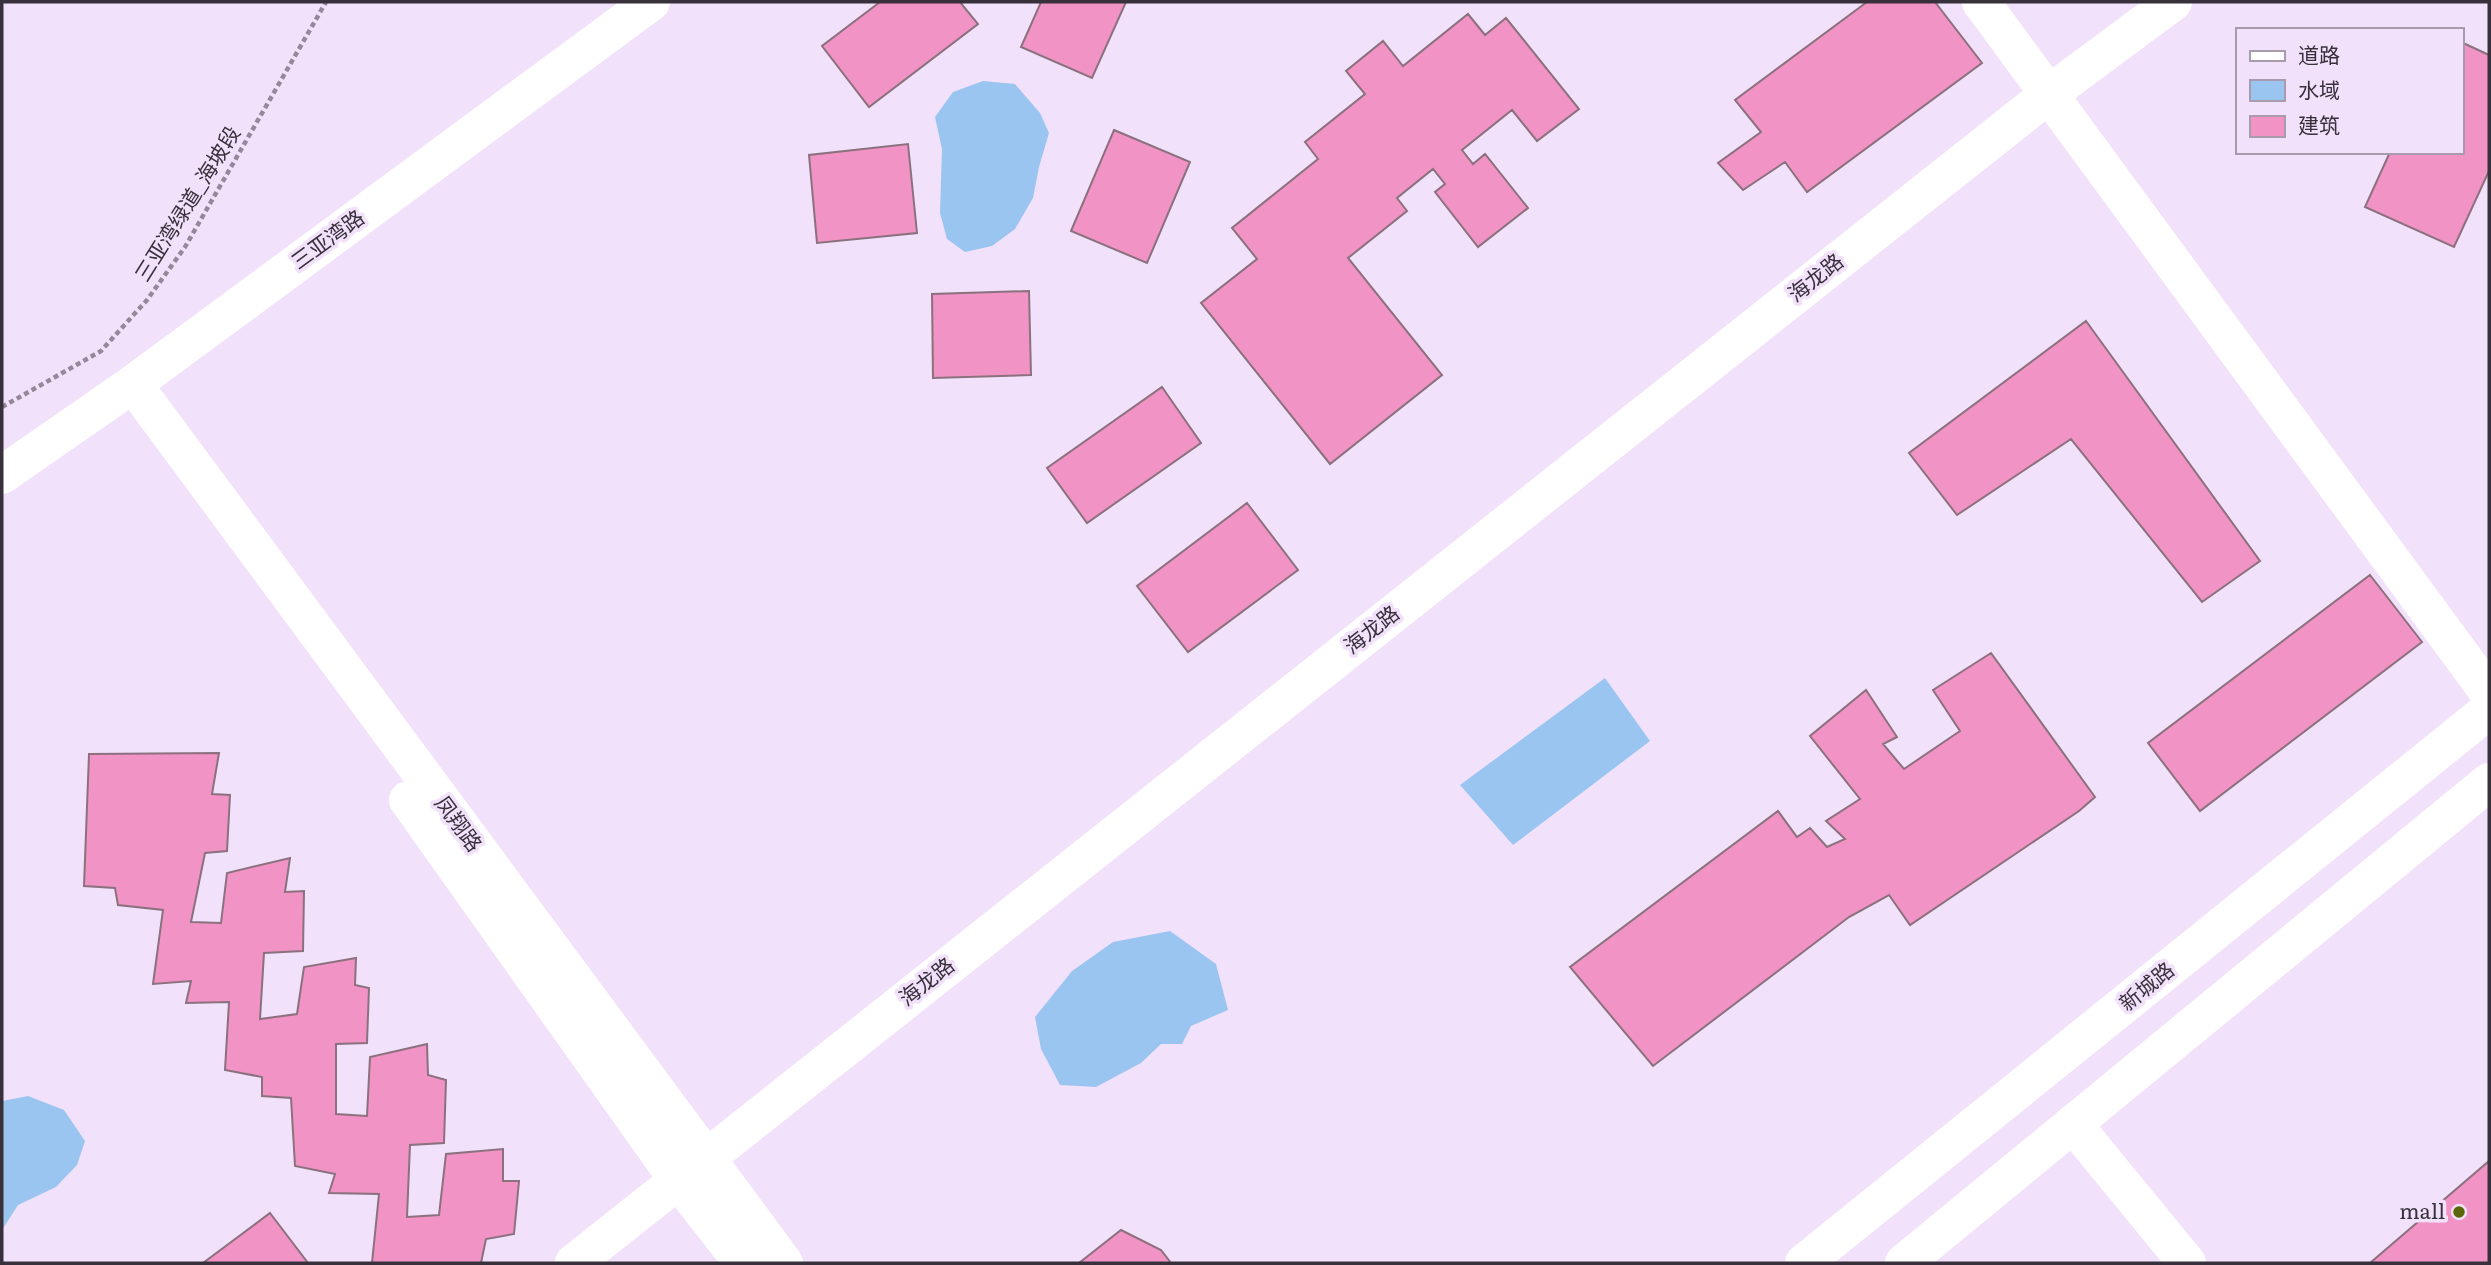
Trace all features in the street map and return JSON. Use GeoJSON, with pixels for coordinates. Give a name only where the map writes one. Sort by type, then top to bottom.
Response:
{"type":"FeatureCollection","features":[{"type":"Feature","properties":{"kind":"street","name":"三亚湾路"},"geometry":{"type":"LineString","coordinates":[[2,475],[126,389],[651,2]]}},
{"type":"Feature","properties":{"kind":"street"},"geometry":{"type":"LineString","coordinates":[[1981,2],[2489,693]]}},
{"type":"Feature","properties":{"kind":"street","name":"海龙路"},"geometry":{"type":"LineString","coordinates":[[574,1263],[2049,93],[2173,2]]}},
{"type":"Feature","properties":{"kind":"street","name":"凤翔路"},"geometry":{"type":"LineString","coordinates":[[126,389],[691,1169],[743,1263]]}},
{"type":"Feature","properties":{"kind":"street","name":"新城路"},"geometry":{"type":"LineString","coordinates":[[1804,1263],[2489,710]]}},
{"type":"Feature","properties":{"kind":"street"},"geometry":{"type":"LineString","coordinates":[[1904,1263],[2489,782]]}},
{"type":"Feature","properties":{"kind":"street"},"geometry":{"type":"LineString","coordinates":[[2073,1124],[2186,1263]]}},
{"type":"Feature","properties":{"kind":"street","name":"凤翔路"},"geometry":{"type":"LineString","coordinates":[[691,1169],[784,1263]]}},
{"type":"Feature","properties":{"kind":"path","name":"三亚湾绿道_海坡段"},"geometry":{"type":"LineString","coordinates":[[2,407],[101,351],[147,300],[185,247],[326,2]]}},
{"type":"Feature","properties":{"kind":"water"},"geometry":{"type":"Polygon","coordinates":[[[983,81],[1015,84],[1040,113],[1049,133],[1033,198],[1015,229],[992,246],[965,252],[947,239],[940,213],[942,149],[935,117],[953,92],[983,81]]]}},
{"type":"Feature","properties":{"kind":"water"},"geometry":{"type":"Polygon","coordinates":[[[1605,678],[1650,741],[1513,845],[1460,785],[1605,678]]]}},
{"type":"Feature","properties":{"kind":"water"},"geometry":{"type":"Polygon","coordinates":[[[1170,931],[1216,964],[1228,1010],[1191,1026],[1182,1044],[1161,1044],[1141,1063],[1096,1087],[1060,1085],[1041,1049],[1035,1017],[1072,971],[1113,942],[1170,931]]]}},
{"type":"Feature","properties":{"kind":"water"},"geometry":{"type":"Polygon","coordinates":[[[28,1096],[64,1110],[85,1141],[77,1165],[56,1187],[18,1205],[2,1230],[2,1101],[28,1096]]]}},
{"type":"Feature","properties":{"kind":"building"},"geometry":{"type":"Polygon","coordinates":[[[880,2],[960,2],[978,24],[869,107],[822,46],[880,2]]]}},
{"type":"Feature","properties":{"kind":"building"},"geometry":{"type":"Polygon","coordinates":[[[1041,2],[1126,2],[1092,78],[1021,47],[1041,2]]]}},
{"type":"Feature","properties":{"kind":"building"},"geometry":{"type":"Polygon","coordinates":[[[1867,2],[1935,2],[1982,63],[1807,192],[1785,162],[1743,190],[1718,163],[1761,132],[1735,100],[1867,2]]]}},
{"type":"Feature","properties":{"kind":"building"},"geometry":{"type":"Polygon","coordinates":[[[1468,14],[1485,35],[1506,18],[1579,109],[1537,141],[1512,110],[1462,150],[1473,164],[1485,154],[1528,208],[1478,247],[1435,192],[1445,184],[1433,169],[1397,198],[1407,211],[1348,258],[1442,375],[1330,464],[1201,303],[1257,259],[1232,228],[1318,159],[1305,142],[1365,94],[1346,71],[1383,41],[1403,66],[1468,14]]]}},
{"type":"Feature","properties":{"kind":"building"},"geometry":{"type":"Polygon","coordinates":[[[2463,43],[2489,55],[2489,171],[2454,247],[2365,207],[2389,154],[2463,154],[2463,43]]]}},
{"type":"Feature","properties":{"kind":"building"},"geometry":{"type":"Polygon","coordinates":[[[1114,130],[1190,162],[1147,263],[1071,231],[1114,130]]]}},
{"type":"Feature","properties":{"kind":"building"},"geometry":{"type":"Polygon","coordinates":[[[908,144],[917,233],[817,243],[809,155],[908,144]]]}},
{"type":"Feature","properties":{"kind":"building"},"geometry":{"type":"Polygon","coordinates":[[[1029,291],[1031,375],[933,378],[932,294],[1029,291]]]}},
{"type":"Feature","properties":{"kind":"building"},"geometry":{"type":"Polygon","coordinates":[[[2086,321],[2260,561],[2202,602],[2071,439],[1957,515],[1909,453],[2086,321]]]}},
{"type":"Feature","properties":{"kind":"building"},"geometry":{"type":"Polygon","coordinates":[[[1162,387],[1201,443],[1087,523],[1047,468],[1162,387]]]}},
{"type":"Feature","properties":{"kind":"building"},"geometry":{"type":"Polygon","coordinates":[[[1247,503],[1298,570],[1188,652],[1137,586],[1247,503]]]}},
{"type":"Feature","properties":{"kind":"building"},"geometry":{"type":"Polygon","coordinates":[[[2370,575],[2422,642],[2200,811],[2148,743],[2370,575]]]}},
{"type":"Feature","properties":{"kind":"building"},"geometry":{"type":"Polygon","coordinates":[[[1991,653],[2095,797],[2079,811],[1910,925],[1889,895],[1849,917],[1653,1066],[1570,967],[1778,811],[1797,837],[1810,828],[1827,847],[1845,839],[1826,821],[1860,799],[1810,736],[1866,690],[1897,737],[1883,744],[1904,769],[1960,731],[1933,690],[1991,653]]]}},
{"type":"Feature","properties":{"kind":"building"},"geometry":{"type":"Polygon","coordinates":[[[219,753],[212,794],[230,795],[227,851],[205,853],[191,922],[221,923],[227,873],[290,858],[285,892],[304,891],[303,951],[264,953],[260,1019],[297,1014],[304,967],[356,958],[355,985],[369,988],[367,1043],[336,1044],[336,1114],[367,1116],[370,1057],[427,1044],[428,1075],[446,1080],[444,1143],[410,1145],[407,1217],[439,1215],[446,1154],[503,1149],[503,1181],[519,1181],[514,1234],[486,1239],[481,1263],[372,1263],[379,1194],[329,1193],[335,1174],[295,1166],[291,1098],[262,1096],[262,1077],[225,1070],[229,1002],[186,1003],[191,981],[153,984],[163,910],[118,905],[115,888],[84,886],[89,754],[219,753]]]}},
{"type":"Feature","properties":{"kind":"building","name":"mall"},"geometry":{"type":"Polygon","coordinates":[[[2489,1161],[2489,1263],[2370,1263],[2489,1161]]]}},
{"type":"Feature","properties":{"kind":"building"},"geometry":{"type":"Polygon","coordinates":[[[270,1213],[308,1263],[203,1263],[270,1213]]]}},
{"type":"Feature","properties":{"kind":"building"},"geometry":{"type":"Polygon","coordinates":[[[1121,1230],[1161,1250],[1171,1263],[1079,1263],[1121,1230]]]}},
{"type":"Feature","properties":{"kind":"place","name":"mall"},"geometry":{"type":"Point","coordinates":[2459,1212]}}]}
